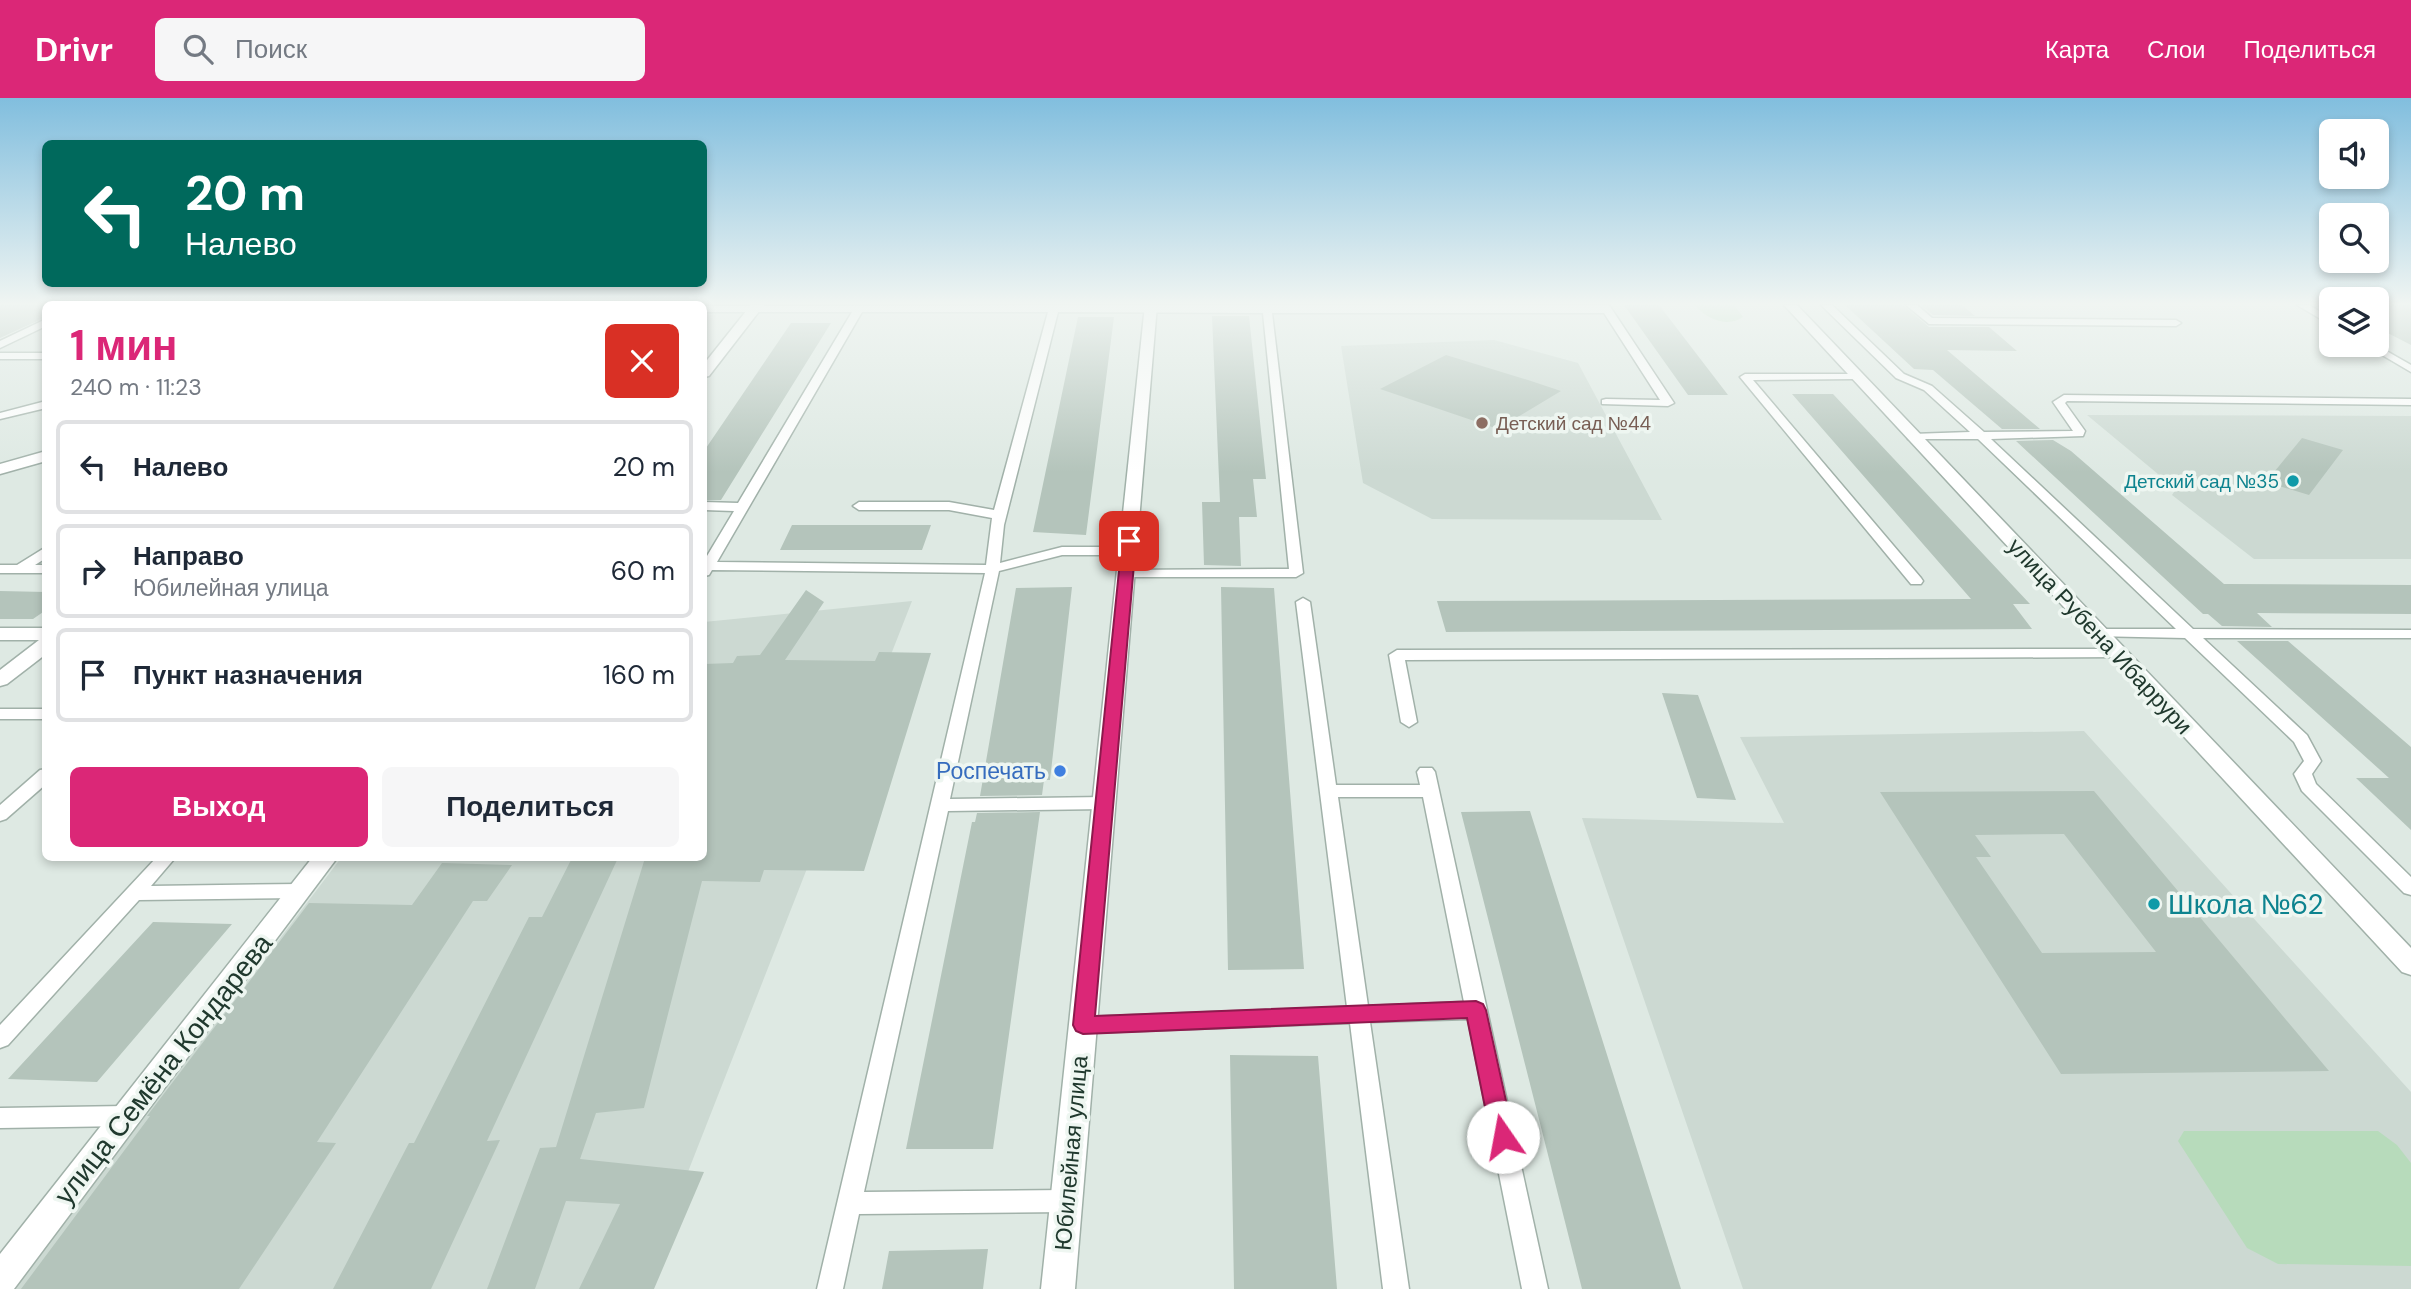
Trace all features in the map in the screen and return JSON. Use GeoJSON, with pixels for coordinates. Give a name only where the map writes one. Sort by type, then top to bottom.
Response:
{"type":"FeatureCollection","features":[{"type":"Feature","properties":{"kind":"street","name":"Юбилейная улица"},"geometry":{"type":"LineString","coordinates":[[1058,1289],[1146,361]]}},
{"type":"Feature","properties":{"kind":"street","name":"улица Рубена Ибаррури"},"geometry":{"type":"LineString","coordinates":[[1840,361],[2411,965]]}},
{"type":"Feature","properties":{"kind":"street"},"geometry":{"type":"LineString","coordinates":[[0,469],[42,457]]}},
{"type":"Feature","properties":{"kind":"street"},"geometry":{"type":"LineString","coordinates":[[0,634],[42,634]]}},
{"type":"Feature","properties":{"kind":"street"},"geometry":{"type":"LineString","coordinates":[[0,680],[42,647]]}},
{"type":"Feature","properties":{"kind":"street","name":"улица Семёна Кондарева"},"geometry":{"type":"LineString","coordinates":[[0,1280],[323,861]]}},
{"type":"Feature","properties":{"kind":"lane"},"geometry":{"type":"LineString","coordinates":[[707,567],[829,361]]}},
{"type":"Feature","properties":{"kind":"lane"},"geometry":{"type":"LineString","coordinates":[[830,1289],[992,569],[999,515],[1040,361]]}},
{"type":"Feature","properties":{"kind":"lane"},"geometry":{"type":"LineString","coordinates":[[707,569],[992,569],[1062,551],[1127,562],[1296,573],[1273,361]]}},
{"type":"Feature","properties":{"kind":"lane"},"geometry":{"type":"LineString","coordinates":[[1606,402],[1668,403],[1640,361]]}},
{"type":"Feature","properties":{"kind":"lane"},"geometry":{"type":"LineString","coordinates":[[1884,361],[1900,376],[1927,388],[1982,437],[2301,739],[2313,761],[2303,774],[2308,788],[2411,888]]}},
{"type":"Feature","properties":{"kind":"lane"},"geometry":{"type":"LineString","coordinates":[[1854,376],[1745,377],[1916,581]]}},
{"type":"Feature","properties":{"kind":"lane"},"geometry":{"type":"LineString","coordinates":[[1912,437],[2079,434],[2079,430],[2059,402],[2064,398],[2411,402]]}},
{"type":"Feature","properties":{"kind":"lane"},"geometry":{"type":"LineString","coordinates":[[0,416],[42,405]]}},
{"type":"Feature","properties":{"kind":"lane"},"geometry":{"type":"LineString","coordinates":[[707,506],[742,507]]}},
{"type":"Feature","properties":{"kind":"lane"},"geometry":{"type":"LineString","coordinates":[[859,506],[949,506],[999,515]]}},
{"type":"Feature","properties":{"kind":"lane"},"geometry":{"type":"LineString","coordinates":[[20,569],[42,554]]}},
{"type":"Feature","properties":{"kind":"lane"},"geometry":{"type":"LineString","coordinates":[[0,569],[42,569]]}},
{"type":"Feature","properties":{"kind":"lane"},"geometry":{"type":"LineString","coordinates":[[1303,602],[1396,1289]]}},
{"type":"Feature","properties":{"kind":"lane"},"geometry":{"type":"LineString","coordinates":[[2096,633],[2411,634]]}},
{"type":"Feature","properties":{"kind":"lane"},"geometry":{"type":"LineString","coordinates":[[1409,722],[1397,655],[2117,654]]}},
{"type":"Feature","properties":{"kind":"lane"},"geometry":{"type":"LineString","coordinates":[[0,714],[42,714]]}},
{"type":"Feature","properties":{"kind":"lane"},"geometry":{"type":"LineString","coordinates":[[0,815],[42,778]]}},
{"type":"Feature","properties":{"kind":"lane"},"geometry":{"type":"LineString","coordinates":[[1329,791],[1427,781],[1535,1289]]}},
{"type":"Feature","properties":{"kind":"lane"},"geometry":{"type":"LineString","coordinates":[[940,805],[1104,803]]}},
{"type":"Feature","properties":{"kind":"lane"},"geometry":{"type":"LineString","coordinates":[[0,1039],[163,861]]}},
{"type":"Feature","properties":{"kind":"lane"},"geometry":{"type":"LineString","coordinates":[[134,893],[300,891]]}},
{"type":"Feature","properties":{"kind":"lane"},"geometry":{"type":"LineString","coordinates":[[1083,1025],[1476,1010]]}},
{"type":"Feature","properties":{"kind":"lane"},"geometry":{"type":"LineString","coordinates":[[0,1118],[126,1116]]}},
{"type":"Feature","properties":{"kind":"lane"},"geometry":{"type":"LineString","coordinates":[[849,1203],[1066,1201]]}},
{"type":"Feature","properties":{"kind":"shaded area","name":"Детский сад №44"},"geometry":{"type":"Polygon","coordinates":[[[1343,361],[1569,361],[1578,363],[1662,520],[1432,519],[1363,483],[1343,361]]]}},
{"type":"Feature","properties":{"kind":"shaded area"},"geometry":{"type":"Polygon","coordinates":[[[2087,415],[2411,416],[2411,559],[2254,559],[2172,495],[2176,489],[2087,415]]]}},
{"type":"Feature","properties":{"kind":"shaded area"},"geometry":{"type":"Polygon","coordinates":[[[912,601],[642,1289],[14,1289],[339,861],[707,861],[707,622],[912,601]]]}},
{"type":"Feature","properties":{"kind":"shaded area"},"geometry":{"type":"Polygon","coordinates":[[[2084,731],[2411,1092],[2411,1289],[1743,1289],[1582,818],[1784,823],[1740,737],[2084,731]]]}},
{"type":"Feature","properties":{"kind":"green space"},"geometry":{"type":"Polygon","coordinates":[[[2184,1131],[2378,1131],[2397,1145],[2411,1163],[2411,1266],[2278,1264],[2247,1248],[2178,1141],[2184,1131]]]}},
{"type":"Feature","properties":{"kind":"building"},"geometry":{"type":"Polygon","coordinates":[[[765,361],[808,361],[721,500],[707,500],[707,447],[765,361]]]}},
{"type":"Feature","properties":{"kind":"building"},"geometry":{"type":"Polygon","coordinates":[[[1069,361],[1108,361],[1086,535],[1033,532],[1069,361]]]}},
{"type":"Feature","properties":{"kind":"building"},"geometry":{"type":"Polygon","coordinates":[[[1214,361],[1254,361],[1266,479],[1253,479],[1257,517],[1239,517],[1241,566],[1204,565],[1202,502],[1220,502],[1214,361]]]}},
{"type":"Feature","properties":{"kind":"building"},"geometry":{"type":"Polygon","coordinates":[[[1435,361],[1464,361],[1561,391],[1498,429],[1380,389],[1435,361]]]}},
{"type":"Feature","properties":{"kind":"building"},"geometry":{"type":"Polygon","coordinates":[[[1664,361],[1702,361],[1728,395],[1688,395],[1664,361]]]}},
{"type":"Feature","properties":{"kind":"building"},"geometry":{"type":"Polygon","coordinates":[[[1905,361],[1959,361],[2040,429],[2002,429],[1933,370],[1914,369],[1905,361]]]}},
{"type":"Feature","properties":{"kind":"building"},"geometry":{"type":"Polygon","coordinates":[[[1792,394],[1833,394],[2030,604],[2013,604],[2032,629],[1446,632],[1437,601],[1971,599],[1792,394]]]}},
{"type":"Feature","properties":{"kind":"building"},"geometry":{"type":"Polygon","coordinates":[[[2302,438],[2343,450],[2309,495],[2266,482],[2302,438]]]}},
{"type":"Feature","properties":{"kind":"building"},"geometry":{"type":"Polygon","coordinates":[[[2053,440],[2071,451],[2224,584],[2411,585],[2411,614],[2257,613],[2272,627],[2222,626],[2208,614],[2203,614],[2016,441],[2053,440]]]}},
{"type":"Feature","properties":{"kind":"building"},"geometry":{"type":"Polygon","coordinates":[[[792,525],[931,525],[922,550],[780,550],[792,525]]]}},
{"type":"Feature","properties":{"kind":"building"},"geometry":{"type":"Polygon","coordinates":[[[1072,587],[1050,780],[1044,780],[1042,795],[980,796],[1016,588],[1072,587]]]}},
{"type":"Feature","properties":{"kind":"building"},"geometry":{"type":"Polygon","coordinates":[[[1221,587],[1274,588],[1304,969],[1228,970],[1221,587]]]}},
{"type":"Feature","properties":{"kind":"building"},"geometry":{"type":"Polygon","coordinates":[[[806,590],[824,602],[785,660],[875,661],[879,652],[931,653],[864,871],[764,870],[760,882],[702,881],[644,1108],[596,1113],[580,1159],[704,1172],[654,1289],[579,1289],[620,1204],[566,1201],[535,1289],[487,1289],[540,1148],[556,1147],[644,861],[707,861],[707,664],[733,663],[737,656],[760,655],[806,590]]]}},
{"type":"Feature","properties":{"kind":"building"},"geometry":{"type":"Polygon","coordinates":[[[0,591],[42,592],[42,613],[33,619],[0,619],[0,591]]]}},
{"type":"Feature","properties":{"kind":"building"},"geometry":{"type":"Polygon","coordinates":[[[2237,641],[2288,641],[2411,747],[2411,830],[2356,778],[2389,778],[2237,641]]]}},
{"type":"Feature","properties":{"kind":"building"},"geometry":{"type":"Polygon","coordinates":[[[1662,693],[1698,695],[1736,800],[1697,798],[1662,693]]]}},
{"type":"Feature","properties":{"kind":"building","name":"Школа №62"},"geometry":{"type":"Polygon","coordinates":[[[2094,791],[2329,1071],[2061,1074],[1880,792],[2094,791]],[[2064,834],[1975,835],[1991,857],[1976,857],[2042,953],[2156,952],[2064,834]]]}},
{"type":"Feature","properties":{"kind":"building"},"geometry":{"type":"Polygon","coordinates":[[[1530,811],[1681,1289],[1582,1289],[1461,812],[1530,811]]]}},
{"type":"Feature","properties":{"kind":"building"},"geometry":{"type":"Polygon","coordinates":[[[1040,812],[993,1149],[906,1149],[972,822],[975,822],[977,813],[1040,812]]]}},
{"type":"Feature","properties":{"kind":"building"},"geometry":{"type":"Polygon","coordinates":[[[570,861],[617,861],[487,1141],[500,1140],[431,1289],[333,1289],[409,1143],[414,1143],[529,917],[542,917],[570,861]]]}},
{"type":"Feature","properties":{"kind":"building"},"geometry":{"type":"Polygon","coordinates":[[[442,863],[512,865],[487,901],[473,901],[317,1142],[336,1143],[239,1289],[21,1289],[150,1116],[147,1116],[309,903],[412,905],[442,863]]]}},
{"type":"Feature","properties":{"kind":"building"},"geometry":{"type":"Polygon","coordinates":[[[153,922],[232,924],[97,1082],[8,1079],[153,922]]]}},
{"type":"Feature","properties":{"kind":"building"},"geometry":{"type":"Polygon","coordinates":[[[1230,1055],[1318,1056],[1337,1289],[1234,1289],[1230,1055]]]}},
{"type":"Feature","properties":{"kind":"building"},"geometry":{"type":"Polygon","coordinates":[[[988,1249],[983,1289],[882,1289],[889,1251],[988,1249]]]}},
{"type":"Feature","properties":{"kind":"place","name":"Детский сад №44"},"geometry":{"type":"Point","coordinates":[1482,423]}},
{"type":"Feature","properties":{"kind":"place","name":"Детский сад №35"},"geometry":{"type":"Point","coordinates":[2293,481]}},
{"type":"Feature","properties":{"kind":"place","name":"Роспечать"},"geometry":{"type":"Point","coordinates":[1060,771]}},
{"type":"Feature","properties":{"kind":"place","name":"Школа №62"},"geometry":{"type":"Point","coordinates":[2154,904]}},
{"type":"Feature","properties":{"kind":"route"},"geometry":{"type":"LineString","coordinates":[[1129,541],[1083,1025],[1476,1010],[1503,1137]]}}]}
